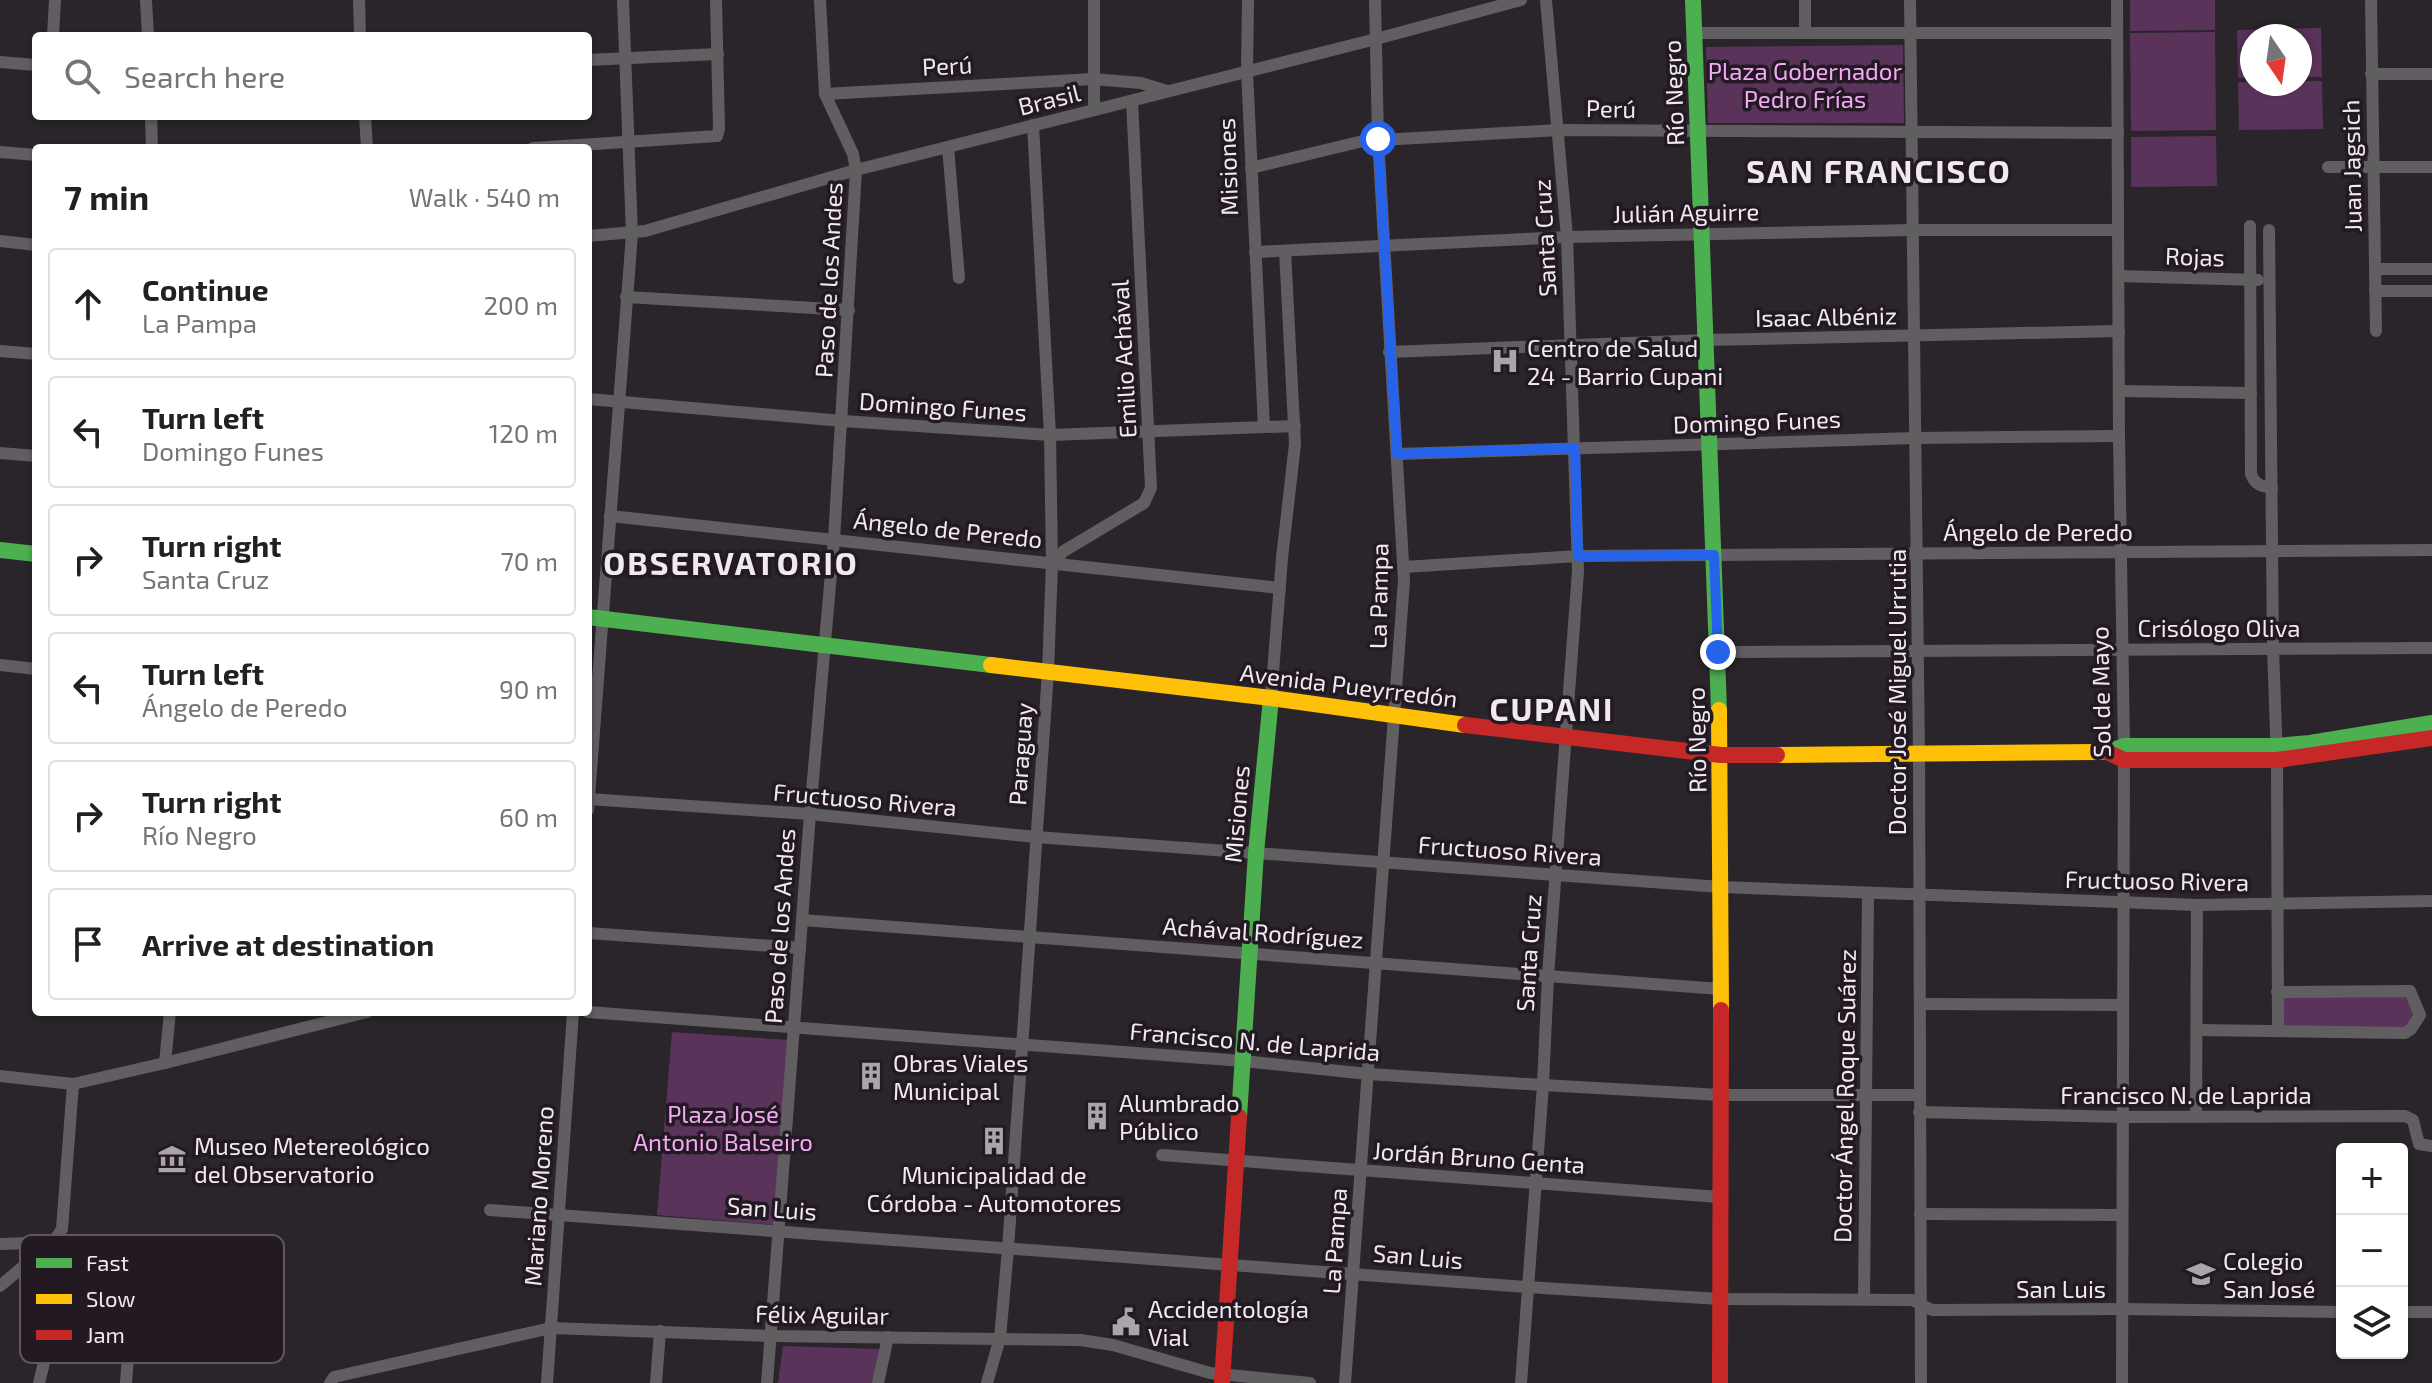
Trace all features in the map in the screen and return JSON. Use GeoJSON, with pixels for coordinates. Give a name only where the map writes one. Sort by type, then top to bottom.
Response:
{"type":"FeatureCollection","features":[{"type":"Feature","properties":{"kind":"street"},"geometry":{"type":"LineString","coordinates":[[53,32],[55,0]]}},
{"type":"Feature","properties":{"kind":"street"},"geometry":{"type":"LineString","coordinates":[[146,0],[148,32]]}},
{"type":"Feature","properties":{"kind":"street"},"geometry":{"type":"LineString","coordinates":[[359,0],[360,32]]}},
{"type":"Feature","properties":{"kind":"street"},"geometry":{"type":"LineString","coordinates":[[592,696],[595,618],[610,516],[632,234],[623,0]]}},
{"type":"Feature","properties":{"kind":"street"},"geometry":{"type":"LineString","coordinates":[[592,145],[717,136],[716,0]]}},
{"type":"Feature","properties":{"kind":"street","name":"Paso de los Andes"},"geometry":{"type":"LineString","coordinates":[[767,1383],[843,421],[856,170],[853,154],[825,94],[820,0]]}},
{"type":"Feature","properties":{"kind":"street"},"geometry":{"type":"LineString","coordinates":[[1094,0],[1094,110]]}},
{"type":"Feature","properties":{"kind":"street","name":"Misiones"},"geometry":{"type":"LineString","coordinates":[[1248,0],[1247,72],[1264,427]]}},
{"type":"Feature","properties":{"kind":"street","name":"La Pampa"},"geometry":{"type":"LineString","coordinates":[[1345,1383],[1404,567],[1378,139],[1375,0]]}},
{"type":"Feature","properties":{"kind":"street","name":"Brasil"},"geometry":{"type":"LineString","coordinates":[[592,236],[632,234],[856,170],[1521,0]]}},
{"type":"Feature","properties":{"kind":"street","name":"Santa Cruz"},"geometry":{"type":"LineString","coordinates":[[1521,1383],[1578,556],[1567,237],[1546,0]]}},
{"type":"Feature","properties":{"kind":"street","name":"Río Negro"},"geometry":{"type":"LineString","coordinates":[[1693,0],[1721,755],[1720,1383]]}},
{"type":"Feature","properties":{"kind":"street"},"geometry":{"type":"LineString","coordinates":[[1805,0],[1805,33]]}},
{"type":"Feature","properties":{"kind":"street","name":"Doctor José Miguel Urrutia"},"geometry":{"type":"LineString","coordinates":[[1910,0],[1919,754],[1921,1383]]}},
{"type":"Feature","properties":{"kind":"street","name":"Sol de Mayo"},"geometry":{"type":"LineString","coordinates":[[2117,0],[2124,753],[2122,1383]]}},
{"type":"Feature","properties":{"kind":"street","name":"Juan Jagsich"},"geometry":{"type":"LineString","coordinates":[[2371,0],[2376,331]]}},
{"type":"Feature","properties":{"kind":"street"},"geometry":{"type":"LineString","coordinates":[[1695,33],[2117,33]]}},
{"type":"Feature","properties":{"kind":"street"},"geometry":{"type":"LineString","coordinates":[[592,60],[718,54]]}},
{"type":"Feature","properties":{"kind":"street"},"geometry":{"type":"LineString","coordinates":[[0,62],[32,65]]}},
{"type":"Feature","properties":{"kind":"street"},"geometry":{"type":"LineString","coordinates":[[2371,74],[2432,74]]}},
{"type":"Feature","properties":{"kind":"street","name":"Perú"},"geometry":{"type":"LineString","coordinates":[[825,94],[1093,79],[1141,83],[1167,91]]}},
{"type":"Feature","properties":{"kind":"street","name":"Emilio Achával"},"geometry":{"type":"LineString","coordinates":[[1052,563],[1064,551],[1144,503],[1151,488],[1132,101]]}},
{"type":"Feature","properties":{"kind":"street"},"geometry":{"type":"LineString","coordinates":[[151,120],[152,144]]}},
{"type":"Feature","properties":{"kind":"street"},"geometry":{"type":"LineString","coordinates":[[365,120],[367,144]]}},
{"type":"Feature","properties":{"kind":"street","name":"Paraguay"},"geometry":{"type":"LineString","coordinates":[[987,1383],[1000,1338],[1008,1249],[1048,672],[1052,563],[1050,435],[1033,125]]}},
{"type":"Feature","properties":{"kind":"street","name":"Perú"},"geometry":{"type":"LineString","coordinates":[[1251,168],[1378,139],[1558,130],[2118,133]]}},
{"type":"Feature","properties":{"kind":"street"},"geometry":{"type":"LineString","coordinates":[[948,147],[959,278]]}},
{"type":"Feature","properties":{"kind":"street"},"geometry":{"type":"LineString","coordinates":[[0,152],[32,155]]}},
{"type":"Feature","properties":{"kind":"street"},"geometry":{"type":"LineString","coordinates":[[2328,167],[2432,167]]}},
{"type":"Feature","properties":{"kind":"street"},"geometry":{"type":"LineString","coordinates":[[2250,226],[2251,474],[2259,486],[2272,488]]}},
{"type":"Feature","properties":{"kind":"street","name":"Julián Aguirre"},"geometry":{"type":"LineString","coordinates":[[1255,252],[1702,233],[2118,230]]}},
{"type":"Feature","properties":{"kind":"street"},"geometry":{"type":"LineString","coordinates":[[2269,230],[2278,1031]]}},
{"type":"Feature","properties":{"kind":"street"},"geometry":{"type":"LineString","coordinates":[[0,241],[32,245]]}},
{"type":"Feature","properties":{"kind":"street","name":"Misiones"},"geometry":{"type":"LineString","coordinates":[[1222,1379],[1256,853],[1295,444],[1285,251]]}},
{"type":"Feature","properties":{"kind":"street"},"geometry":{"type":"LineString","coordinates":[[2375,269],[2432,269]]}},
{"type":"Feature","properties":{"kind":"street","name":"Rojas"},"geometry":{"type":"LineString","coordinates":[[2119,276],[2269,281]]}},
{"type":"Feature","properties":{"kind":"street"},"geometry":{"type":"LineString","coordinates":[[2375,291],[2432,291]]}},
{"type":"Feature","properties":{"kind":"street"},"geometry":{"type":"LineString","coordinates":[[626,297],[849,310]]}},
{"type":"Feature","properties":{"kind":"street","name":"Isaac Albéniz"},"geometry":{"type":"LineString","coordinates":[[1389,352],[1706,340],[2119,331]]}},
{"type":"Feature","properties":{"kind":"street"},"geometry":{"type":"LineString","coordinates":[[0,351],[32,354]]}},
{"type":"Feature","properties":{"kind":"street"},"geometry":{"type":"LineString","coordinates":[[2119,391],[2251,393]]}},
{"type":"Feature","properties":{"kind":"street","name":"Domingo Funes"},"geometry":{"type":"LineString","coordinates":[[592,399],[1050,435],[1295,426]]}},
{"type":"Feature","properties":{"kind":"street","name":"Domingo Funes"},"geometry":{"type":"LineString","coordinates":[[1397,454],[1915,438],[2119,436]]}},
{"type":"Feature","properties":{"kind":"street"},"geometry":{"type":"LineString","coordinates":[[0,453],[32,456]]}},
{"type":"Feature","properties":{"kind":"street","name":"Ángelo de Peredo"},"geometry":{"type":"LineString","coordinates":[[610,516],[1280,588]]}},
{"type":"Feature","properties":{"kind":"street"},"geometry":{"type":"LineString","coordinates":[[0,550],[32,554]]}},
{"type":"Feature","properties":{"kind":"street","name":"Ángelo de Peredo"},"geometry":{"type":"LineString","coordinates":[[1404,567],[1578,556],[2432,550]]}},
{"type":"Feature","properties":{"kind":"street","name":"Avenida Pueyrredón"},"geometry":{"type":"LineString","coordinates":[[595,618],[1721,755],[2276,753],[2432,738]]}},
{"type":"Feature","properties":{"kind":"street","name":"Crisólogo Oliva"},"geometry":{"type":"LineString","coordinates":[[1718,652],[2432,648]]}},
{"type":"Feature","properties":{"kind":"street"},"geometry":{"type":"LineString","coordinates":[[0,665],[32,669]]}},
{"type":"Feature","properties":{"kind":"street","name":"Avenida Pueyrredón"},"geometry":{"type":"LineString","coordinates":[[2276,753],[2323,741],[2432,723]]}},
{"type":"Feature","properties":{"kind":"street","name":"Fructuoso Rivera"},"geometry":{"type":"LineString","coordinates":[[592,799],[810,814],[1036,837],[1383,864],[1721,887],[2197,905],[2432,901]]}},
{"type":"Feature","properties":{"kind":"street","name":"Doctor Ángel Roque Suárez"},"geometry":{"type":"LineString","coordinates":[[1864,1299],[1868,894]]}},
{"type":"Feature","properties":{"kind":"street"},"geometry":{"type":"LineString","coordinates":[[2196,1116],[2197,905]]}},
{"type":"Feature","properties":{"kind":"street","name":"Achával Rodríguez"},"geometry":{"type":"LineString","coordinates":[[802,920],[1720,989]]}},
{"type":"Feature","properties":{"kind":"street"},"geometry":{"type":"LineString","coordinates":[[592,933],[800,948]]}},
{"type":"Feature","properties":{"kind":"street"},"geometry":{"type":"LineString","coordinates":[[2197,1030],[2405,1033],[2426,1015],[2410,991],[2277,992]]}},
{"type":"Feature","properties":{"kind":"street"},"geometry":{"type":"LineString","coordinates":[[1920,1004],[2122,1005]]}},
{"type":"Feature","properties":{"kind":"street","name":"Francisco N. de Laprida"},"geometry":{"type":"LineString","coordinates":[[592,1012],[1543,1085],[1720,1095],[1920,1095]]}},
{"type":"Feature","properties":{"kind":"street"},"geometry":{"type":"LineString","coordinates":[[165,1063],[170,1016]]}},
{"type":"Feature","properties":{"kind":"street"},"geometry":{"type":"LineString","coordinates":[[0,1076],[73,1084],[347,1016]]}},
{"type":"Feature","properties":{"kind":"street","name":"Mariano Moreno"},"geometry":{"type":"LineString","coordinates":[[547,1383],[573,1016]]}},
{"type":"Feature","properties":{"kind":"street"},"geometry":{"type":"LineString","coordinates":[[58,1235],[62,1229],[73,1084]]}},
{"type":"Feature","properties":{"kind":"street","name":"Francisco N. de Laprida"},"geometry":{"type":"LineString","coordinates":[[1919,1112],[2122,1117],[2405,1116],[2413,1120],[2419,1144],[2432,1146]]}},
{"type":"Feature","properties":{"kind":"street","name":"Jordán Bruno Genta"},"geometry":{"type":"LineString","coordinates":[[1162,1155],[1719,1197]]}},
{"type":"Feature","properties":{"kind":"street","name":"San Luis"},"geometry":{"type":"LineString","coordinates":[[490,1210],[1229,1266],[1720,1299],[1912,1300],[1932,1310],[2336,1312]]}},
{"type":"Feature","properties":{"kind":"street"},"geometry":{"type":"LineString","coordinates":[[1920,1214],[2121,1215]]}},
{"type":"Feature","properties":{"kind":"street"},"geometry":{"type":"LineString","coordinates":[[0,1244],[20,1243]]}},
{"type":"Feature","properties":{"kind":"street"},"geometry":{"type":"LineString","coordinates":[[0,1286],[20,1269]]}},
{"type":"Feature","properties":{"kind":"street"},"geometry":{"type":"LineString","coordinates":[[2408,1312],[2432,1312]]}},
{"type":"Feature","properties":{"kind":"street","name":"Félix Aguilar"},"geometry":{"type":"LineString","coordinates":[[332,1380],[551,1328],[1097,1342],[1222,1379],[1310,1383]]}},
{"type":"Feature","properties":{"kind":"street"},"geometry":{"type":"LineString","coordinates":[[656,1383],[660,1331]]}},
{"type":"Feature","properties":{"kind":"street"},"geometry":{"type":"LineString","coordinates":[[878,1383],[888,1337]]}},
{"type":"Feature","properties":{"kind":"street"},"geometry":{"type":"LineString","coordinates":[[39,1383],[44,1363]]}},
{"type":"Feature","properties":{"kind":"street"},"geometry":{"type":"LineString","coordinates":[[126,1383],[127,1363]]}},
{"type":"Feature","properties":{"kind":"green space"},"geometry":{"type":"Polygon","coordinates":[[[2130,0],[2215,0],[2215,30],[2130,31],[2130,0]]]}},
{"type":"Feature","properties":{"kind":"green space"},"geometry":{"type":"Polygon","coordinates":[[[2312,28],[2321,28],[2322,77],[2312,77],[2312,28]]]}},
{"type":"Feature","properties":{"kind":"green space"},"geometry":{"type":"Polygon","coordinates":[[[2237,30],[2240,30],[2240,78],[2238,78],[2237,30]]]}},
{"type":"Feature","properties":{"kind":"green space"},"geometry":{"type":"Polygon","coordinates":[[[2215,32],[2216,130],[2131,131],[2130,33],[2215,32]]]}},
{"type":"Feature","properties":{"kind":"green space","name":"Plaza Gobernador Pedro Frías"},"geometry":{"type":"Polygon","coordinates":[[[1903,45],[1904,123],[1708,123],[1706,47],[1903,45]]]}},
{"type":"Feature","properties":{"kind":"green space"},"geometry":{"type":"Polygon","coordinates":[[[2312,81],[2322,81],[2323,129],[2239,130],[2238,82],[2240,96],[2312,96],[2312,81]]]}},
{"type":"Feature","properties":{"kind":"green space"},"geometry":{"type":"Polygon","coordinates":[[[2216,136],[2217,186],[2131,187],[2131,137],[2216,136]]]}},
{"type":"Feature","properties":{"kind":"green space"},"geometry":{"type":"Polygon","coordinates":[[[2408,994],[2416,1015],[2403,1029],[2280,1028],[2280,995],[2408,994]]]}},
{"type":"Feature","properties":{"kind":"green space","name":"Plaza José Antonio Balseiro"},"geometry":{"type":"Polygon","coordinates":[[[672,1032],[789,1040],[775,1225],[657,1215],[672,1032]]]}},
{"type":"Feature","properties":{"kind":"green space"},"geometry":{"type":"Polygon","coordinates":[[[783,1346],[880,1349],[873,1383],[778,1383],[783,1346]]]}},
{"type":"Feature","properties":{"kind":"traffic: fast"},"geometry":{"type":"LineString","coordinates":[[1693,0],[1719,710]]}},
{"type":"Feature","properties":{"kind":"traffic: fast"},"geometry":{"type":"LineString","coordinates":[[0,550],[32,554]]}},
{"type":"Feature","properties":{"kind":"traffic: fast"},"geometry":{"type":"LineString","coordinates":[[592,617],[991,665]]}},
{"type":"Feature","properties":{"kind":"traffic: fast"},"geometry":{"type":"LineString","coordinates":[[1239,1117],[1256,853],[1271,698]]}},
{"type":"Feature","properties":{"kind":"traffic: fast"},"geometry":{"type":"LineString","coordinates":[[2098,752],[2124,746],[2276,746],[2432,723]]}},
{"type":"Feature","properties":{"kind":"traffic: slow"},"geometry":{"type":"LineString","coordinates":[[991,665],[1271,698],[1465,725]]}},
{"type":"Feature","properties":{"kind":"traffic: slow"},"geometry":{"type":"LineString","coordinates":[[1719,710],[1721,1010]]}},
{"type":"Feature","properties":{"kind":"traffic: slow"},"geometry":{"type":"LineString","coordinates":[[1777,755],[2098,752]]}},
{"type":"Feature","properties":{"kind":"traffic: jam"},"geometry":{"type":"LineString","coordinates":[[1465,725],[1721,755],[1777,755]]}},
{"type":"Feature","properties":{"kind":"traffic: jam"},"geometry":{"type":"LineString","coordinates":[[2107,752],[2124,760],[2277,760],[2432,738]]}},
{"type":"Feature","properties":{"kind":"traffic: jam"},"geometry":{"type":"LineString","coordinates":[[1720,1383],[1721,1010]]}},
{"type":"Feature","properties":{"kind":"traffic: jam"},"geometry":{"type":"LineString","coordinates":[[1222,1383],[1239,1117]]}},
{"type":"Feature","properties":{"kind":"place","name":"Centro de Salud 24 - Barrio Cupani"},"geometry":{"type":"Point","coordinates":[1505,361]}},
{"type":"Feature","properties":{"kind":"place","name":"Obras Viales Municipal"},"geometry":{"type":"Point","coordinates":[871,1076]}},
{"type":"Feature","properties":{"kind":"place","name":"Alumbrado Público"},"geometry":{"type":"Point","coordinates":[1097,1116]}},
{"type":"Feature","properties":{"kind":"place","name":"Municipalidad de Córdoba - Automotores"},"geometry":{"type":"Point","coordinates":[994,1141]}},
{"type":"Feature","properties":{"kind":"place","name":"Museo Metereológico del Observatorio"},"geometry":{"type":"Point","coordinates":[172,1159]}},
{"type":"Feature","properties":{"kind":"place","name":"Colegio San José"},"geometry":{"type":"Point","coordinates":[2201,1274]}},
{"type":"Feature","properties":{"kind":"place","name":"Accidentología Vial"},"geometry":{"type":"Point","coordinates":[1126,1322]}},
{"type":"Feature","properties":{"kind":"district","name":"SAN FRANCISCO"},"geometry":{"type":"Point","coordinates":[1879,170]}},
{"type":"Feature","properties":{"kind":"district","name":"OBSERVATORIO"},"geometry":{"type":"Point","coordinates":[731,562]}},
{"type":"Feature","properties":{"kind":"district","name":"CUPANI"},"geometry":{"type":"Point","coordinates":[1552,708]}},
{"type":"Feature","properties":{"kind":"route"},"geometry":{"type":"LineString","coordinates":[[1378,139],[1397,454],[1575,448],[1578,556],[1714,555],[1718,652]]}}]}
